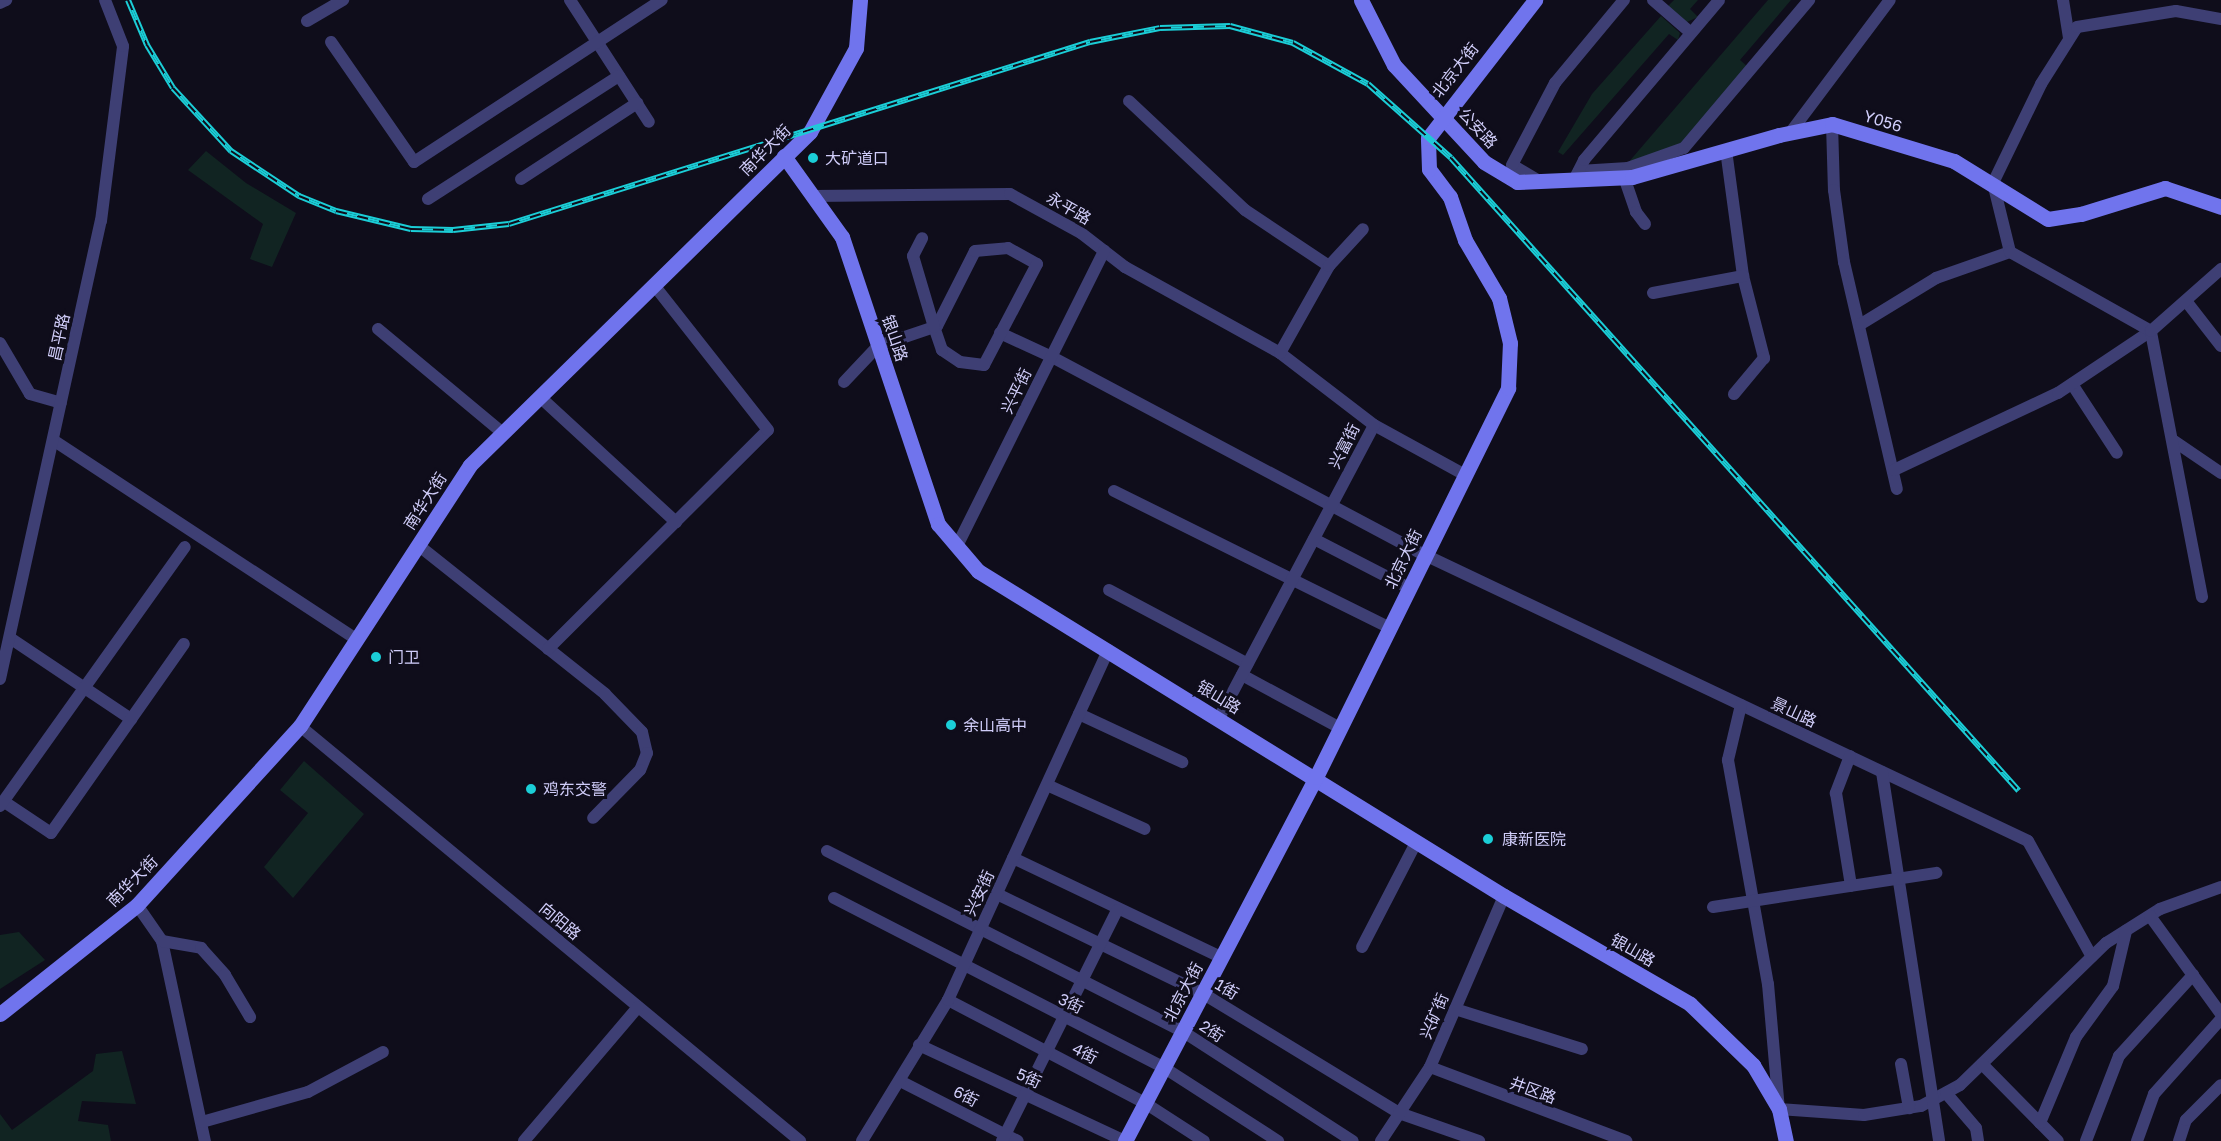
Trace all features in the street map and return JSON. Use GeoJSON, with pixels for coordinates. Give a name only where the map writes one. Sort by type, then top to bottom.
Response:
{"type":"FeatureCollection","features":[{"type":"Feature","properties":{"kind":"street"},"geometry":{"type":"LineString","coordinates":[[0,3],[6,0]]}},
{"type":"Feature","properties":{"kind":"street","name":"昌平路"},"geometry":{"type":"LineString","coordinates":[[0,680],[101,221],[123,46],[105,0]]}},
{"type":"Feature","properties":{"kind":"street"},"geometry":{"type":"LineString","coordinates":[[307,21],[343,0]]}},
{"type":"Feature","properties":{"kind":"street"},"geometry":{"type":"LineString","coordinates":[[570,0],[649,122]]}},
{"type":"Feature","properties":{"kind":"street"},"geometry":{"type":"LineString","coordinates":[[331,42],[414,162],[662,0]]}},
{"type":"Feature","properties":{"kind":"street","name":"南华大街"},"geometry":{"type":"LineString","coordinates":[[0,1014],[137,905],[300,726],[470,465],[810,132],[856,48],[861,0]]}},
{"type":"Feature","properties":{"kind":"street","name":"公安路"},"geometry":{"type":"LineString","coordinates":[[1361,0],[1394,65],[1484,162],[1516,182]]}},
{"type":"Feature","properties":{"kind":"street","name":"北京大街"},"geometry":{"type":"LineString","coordinates":[[1125,1141],[1316,777],[1508,388],[1510,344],[1498,298],[1465,240],[1450,197],[1429,169],[1428,138],[1442,116],[1535,0]]}},
{"type":"Feature","properties":{"kind":"street"},"geometry":{"type":"LineString","coordinates":[[1539,181],[1512,165],[1555,83],[1624,0]]}},
{"type":"Feature","properties":{"kind":"street"},"geometry":{"type":"LineString","coordinates":[[1653,0],[1691,33]]}},
{"type":"Feature","properties":{"kind":"street"},"geometry":{"type":"LineString","coordinates":[[1577,175],[1719,0]]}},
{"type":"Feature","properties":{"kind":"street"},"geometry":{"type":"LineString","coordinates":[[1577,175],[1628,168],[1684,148],[1809,0]]}},
{"type":"Feature","properties":{"kind":"street"},"geometry":{"type":"LineString","coordinates":[[1790,133],[1890,0]]}},
{"type":"Feature","properties":{"kind":"street"},"geometry":{"type":"LineString","coordinates":[[2063,0],[2069,39]]}},
{"type":"Feature","properties":{"kind":"street"},"geometry":{"type":"LineString","coordinates":[[2202,597],[2174,441],[2151,331],[2010,252],[1993,183],[2041,84],[2077,27],[2176,6],[2221,19]]}},
{"type":"Feature","properties":{"kind":"street"},"geometry":{"type":"LineString","coordinates":[[428,200],[619,76]]}},
{"type":"Feature","properties":{"kind":"street"},"geometry":{"type":"LineString","coordinates":[[1129,101],[1245,210],[1329,266]]}},
{"type":"Feature","properties":{"kind":"street"},"geometry":{"type":"LineString","coordinates":[[521,179],[637,103]]}},
{"type":"Feature","properties":{"kind":"street"},"geometry":{"type":"LineString","coordinates":[[1832,124],[1834,190],[1843,250],[1897,489]]}},
{"type":"Feature","properties":{"kind":"street","name":"Y056"},"geometry":{"type":"LineString","coordinates":[[1516,182],[1577,175],[1624,177],[1832,124],[1954,161],[2048,219],[2081,214],[2165,188],[2221,207]]}},
{"type":"Feature","properties":{"kind":"street"},"geometry":{"type":"LineString","coordinates":[[1726,150],[1743,276],[1764,358],[1734,394]]}},
{"type":"Feature","properties":{"kind":"street","name":"银山路"},"geometry":{"type":"LineString","coordinates":[[784,156],[842,237],[939,524],[978,571],[1316,777],[1504,896],[1690,1004],[1753,1065],[1779,1109],[1786,1141]]}},
{"type":"Feature","properties":{"kind":"street"},"geometry":{"type":"LineString","coordinates":[[1624,177],[1636,212],[1645,224]]}},
{"type":"Feature","properties":{"kind":"street","name":"永平路"},"geometry":{"type":"LineString","coordinates":[[812,196],[1010,194],[1081,233],[1125,267],[1280,353]]}},
{"type":"Feature","properties":{"kind":"street"},"geometry":{"type":"LineString","coordinates":[[1280,353],[1329,266],[1363,229]]}},
{"type":"Feature","properties":{"kind":"street"},"geometry":{"type":"LineString","coordinates":[[844,382],[879,346],[934,327],[975,251],[1008,248],[1037,264],[984,364],[960,362],[942,350],[934,327],[913,256],[922,238]]}},
{"type":"Feature","properties":{"kind":"street","name":"兴平街"},"geometry":{"type":"LineString","coordinates":[[957,546],[1104,251]]}},
{"type":"Feature","properties":{"kind":"street"},"geometry":{"type":"LineString","coordinates":[[1861,324],[1936,278],[2010,252]]}},
{"type":"Feature","properties":{"kind":"street"},"geometry":{"type":"LineString","coordinates":[[1894,470],[2072,384],[2151,331],[2221,269]]}},
{"type":"Feature","properties":{"kind":"street"},"geometry":{"type":"LineString","coordinates":[[1653,293],[1743,276]]}},
{"type":"Feature","properties":{"kind":"street"},"geometry":{"type":"LineString","coordinates":[[548,649],[768,430],[654,285]]}},
{"type":"Feature","properties":{"kind":"street"},"geometry":{"type":"LineString","coordinates":[[2186,301],[2221,346]]}},
{"type":"Feature","properties":{"kind":"street"},"geometry":{"type":"LineString","coordinates":[[378,329],[503,433]]}},
{"type":"Feature","properties":{"kind":"street","name":"景山路"},"geometry":{"type":"LineString","coordinates":[[1000,333],[1052,357],[1333,503],[1425,555],[2028,841],[2092,957]]}},
{"type":"Feature","properties":{"kind":"street"},"geometry":{"type":"LineString","coordinates":[[0,343],[30,394],[61,403]]}},
{"type":"Feature","properties":{"kind":"street","name":"兴富街"},"geometry":{"type":"LineString","coordinates":[[1219,718],[1374,425],[1280,353]]}},
{"type":"Feature","properties":{"kind":"street"},"geometry":{"type":"LineString","coordinates":[[2072,384],[2117,453]]}},
{"type":"Feature","properties":{"kind":"street"},"geometry":{"type":"LineString","coordinates":[[540,397],[675,522]]}},
{"type":"Feature","properties":{"kind":"street"},"geometry":{"type":"LineString","coordinates":[[1374,425],[1465,475]]}},
{"type":"Feature","properties":{"kind":"street"},"geometry":{"type":"LineString","coordinates":[[53,440],[356,639]]}},
{"type":"Feature","properties":{"kind":"street"},"geometry":{"type":"LineString","coordinates":[[2174,441],[2221,473]]}},
{"type":"Feature","properties":{"kind":"street"},"geometry":{"type":"LineString","coordinates":[[1114,491],[1390,628]]}},
{"type":"Feature","properties":{"kind":"street"},"geometry":{"type":"LineString","coordinates":[[1314,539],[1409,588]]}},
{"type":"Feature","properties":{"kind":"street"},"geometry":{"type":"LineString","coordinates":[[418,545],[605,694],[642,732],[647,753],[640,770],[593,818]]}},
{"type":"Feature","properties":{"kind":"street"},"geometry":{"type":"LineString","coordinates":[[184,644],[51,833],[3,805],[185,547]]}},
{"type":"Feature","properties":{"kind":"street"},"geometry":{"type":"LineString","coordinates":[[1109,590],[1248,664]]}},
{"type":"Feature","properties":{"kind":"street"},"geometry":{"type":"LineString","coordinates":[[10,638],[130,719]]}},
{"type":"Feature","properties":{"kind":"street","name":"兴安街"},"geometry":{"type":"LineString","coordinates":[[862,1141],[948,1000],[1108,650]]}},
{"type":"Feature","properties":{"kind":"street"},"geometry":{"type":"LineString","coordinates":[[1242,675],[1340,728]]}},
{"type":"Feature","properties":{"kind":"street"},"geometry":{"type":"LineString","coordinates":[[1741,705],[1728,760],[1768,984],[1779,1109],[1864,1115],[1908,1108],[1946,1093],[1960,1085],[2092,957],[2126,931],[2150,916],[2221,887]]}},
{"type":"Feature","properties":{"kind":"street"},"geometry":{"type":"LineString","coordinates":[[1079,714],[1182,762]]}},
{"type":"Feature","properties":{"kind":"street","name":"向阳路"},"geometry":{"type":"LineString","coordinates":[[300,726],[800,1141]]}},
{"type":"Feature","properties":{"kind":"street"},"geometry":{"type":"LineString","coordinates":[[1850,756],[1836,793],[1851,886]]}},
{"type":"Feature","properties":{"kind":"street"},"geometry":{"type":"LineString","coordinates":[[1882,772],[1939,1141]]}},
{"type":"Feature","properties":{"kind":"street"},"geometry":{"type":"LineString","coordinates":[[1047,785],[1145,829]]}},
{"type":"Feature","properties":{"kind":"street"},"geometry":{"type":"LineString","coordinates":[[1362,947],[1417,841]]}},
{"type":"Feature","properties":{"kind":"street","name":"2街"},"geometry":{"type":"LineString","coordinates":[[826,851],[1182,1031],[1353,1141]]}},
{"type":"Feature","properties":{"kind":"street"},"geometry":{"type":"LineString","coordinates":[[1013,858],[1117,910],[1221,957]]}},
{"type":"Feature","properties":{"kind":"street"},"geometry":{"type":"LineString","coordinates":[[1713,907],[1936,873]]}},
{"type":"Feature","properties":{"kind":"street","name":"1街"},"geometry":{"type":"LineString","coordinates":[[997,894],[1202,993],[1399,1113],[1479,1141]]}},
{"type":"Feature","properties":{"kind":"street","name":"兴矿街"},"geometry":{"type":"LineString","coordinates":[[1381,1141],[1430,1067],[1504,896]]}},
{"type":"Feature","properties":{"kind":"street","name":"3街"},"geometry":{"type":"LineString","coordinates":[[834,898],[963,968],[1163,1067],[1278,1141]]}},
{"type":"Feature","properties":{"kind":"street"},"geometry":{"type":"LineString","coordinates":[[137,905],[162,941],[205,1141]]}},
{"type":"Feature","properties":{"kind":"street"},"geometry":{"type":"LineString","coordinates":[[1004,1138],[1117,910]]}},
{"type":"Feature","properties":{"kind":"street"},"geometry":{"type":"LineString","coordinates":[[2150,916],[2221,1014]]}},
{"type":"Feature","properties":{"kind":"street"},"geometry":{"type":"LineString","coordinates":[[2040,1123],[2076,1037],[2113,986],[2126,931]]}},
{"type":"Feature","properties":{"kind":"street"},"geometry":{"type":"LineString","coordinates":[[162,941],[201,948],[225,975],[250,1017]]}},
{"type":"Feature","properties":{"kind":"street"},"geometry":{"type":"LineString","coordinates":[[2086,1141],[2119,1056],[2193,975]]}},
{"type":"Feature","properties":{"kind":"street","name":"4街"},"geometry":{"type":"LineString","coordinates":[[948,1000],[1145,1103],[1204,1141]]}},
{"type":"Feature","properties":{"kind":"street"},"geometry":{"type":"LineString","coordinates":[[524,1141],[638,1007]]}},
{"type":"Feature","properties":{"kind":"street"},"geometry":{"type":"LineString","coordinates":[[1455,1009],[1582,1049]]}},
{"type":"Feature","properties":{"kind":"street"},"geometry":{"type":"LineString","coordinates":[[2137,1141],[2154,1094],[2221,1019]]}},
{"type":"Feature","properties":{"kind":"street","name":"5街"},"geometry":{"type":"LineString","coordinates":[[919,1045],[1125,1141]]}},
{"type":"Feature","properties":{"kind":"street"},"geometry":{"type":"LineString","coordinates":[[202,1122],[309,1092],[384,1052]]}},
{"type":"Feature","properties":{"kind":"street"},"geometry":{"type":"LineString","coordinates":[[1901,1064],[1908,1108]]}},
{"type":"Feature","properties":{"kind":"street"},"geometry":{"type":"LineString","coordinates":[[1982,1064],[2058,1141]]}},
{"type":"Feature","properties":{"kind":"street","name":"井区路"},"geometry":{"type":"LineString","coordinates":[[1430,1067],[1626,1141]]}},
{"type":"Feature","properties":{"kind":"street","name":"6街"},"geometry":{"type":"LineString","coordinates":[[900,1081],[1004,1138],[1018,1141]]}},
{"type":"Feature","properties":{"kind":"street"},"geometry":{"type":"LineString","coordinates":[[2179,1141],[2186,1120],[2221,1085]]}},
{"type":"Feature","properties":{"kind":"street"},"geometry":{"type":"LineString","coordinates":[[1946,1093],[1976,1128],[1978,1141]]}},
{"type":"Feature","properties":{"kind":"green space"},"geometry":{"type":"Polygon","coordinates":[[[1674,0],[1698,0],[1690,9],[1698,17],[1687,22],[1668,6],[1674,0]]]}},
{"type":"Feature","properties":{"kind":"green space"},"geometry":{"type":"Polygon","coordinates":[[[1768,0],[1791,0],[1740,60],[1748,67],[1682,145],[1627,164],[1768,0]]]}},
{"type":"Feature","properties":{"kind":"green space"},"geometry":{"type":"Polygon","coordinates":[[[1661,16],[1680,33],[1678,40],[1669,34],[1563,155],[1558,152],[1592,94],[1661,16]]]}},
{"type":"Feature","properties":{"kind":"green space"},"geometry":{"type":"Polygon","coordinates":[[[206,151],[246,183],[296,213],[272,267],[250,259],[263,224],[188,170],[206,151]]]}},
{"type":"Feature","properties":{"kind":"green space"},"geometry":{"type":"Polygon","coordinates":[[[304,761],[364,814],[293,898],[264,867],[308,813],[280,790],[304,761]]]}},
{"type":"Feature","properties":{"kind":"green space"},"geometry":{"type":"Polygon","coordinates":[[[19,932],[45,960],[0,989],[0,935],[19,932]]]}},
{"type":"Feature","properties":{"kind":"green space"},"geometry":{"type":"Polygon","coordinates":[[[122,1051],[136,1104],[82,1101],[78,1121],[108,1125],[111,1141],[0,1141],[0,1114],[12,1130],[93,1071],[96,1054],[122,1051]]]}},
{"type":"Feature","properties":{"kind":"railway"},"geometry":{"type":"LineString","coordinates":[[128,0],[147,45],[173,88],[231,151],[299,196],[336,211],[411,229],[453,230],[509,224],[1090,42],[1160,28],[1230,26],[1293,43],[1368,84],[1451,158],[2019,791]]}},
{"type":"Feature","properties":{"kind":"place","name":"大矿道口"},"geometry":{"type":"Point","coordinates":[813,158]}},
{"type":"Feature","properties":{"kind":"place","name":"门卫"},"geometry":{"type":"Point","coordinates":[376,657]}},
{"type":"Feature","properties":{"kind":"place","name":"余山高中"},"geometry":{"type":"Point","coordinates":[951,725]}},
{"type":"Feature","properties":{"kind":"place","name":"鸡东交警"},"geometry":{"type":"Point","coordinates":[531,789]}},
{"type":"Feature","properties":{"kind":"place","name":"康新医院"},"geometry":{"type":"Point","coordinates":[1488,839]}}]}
